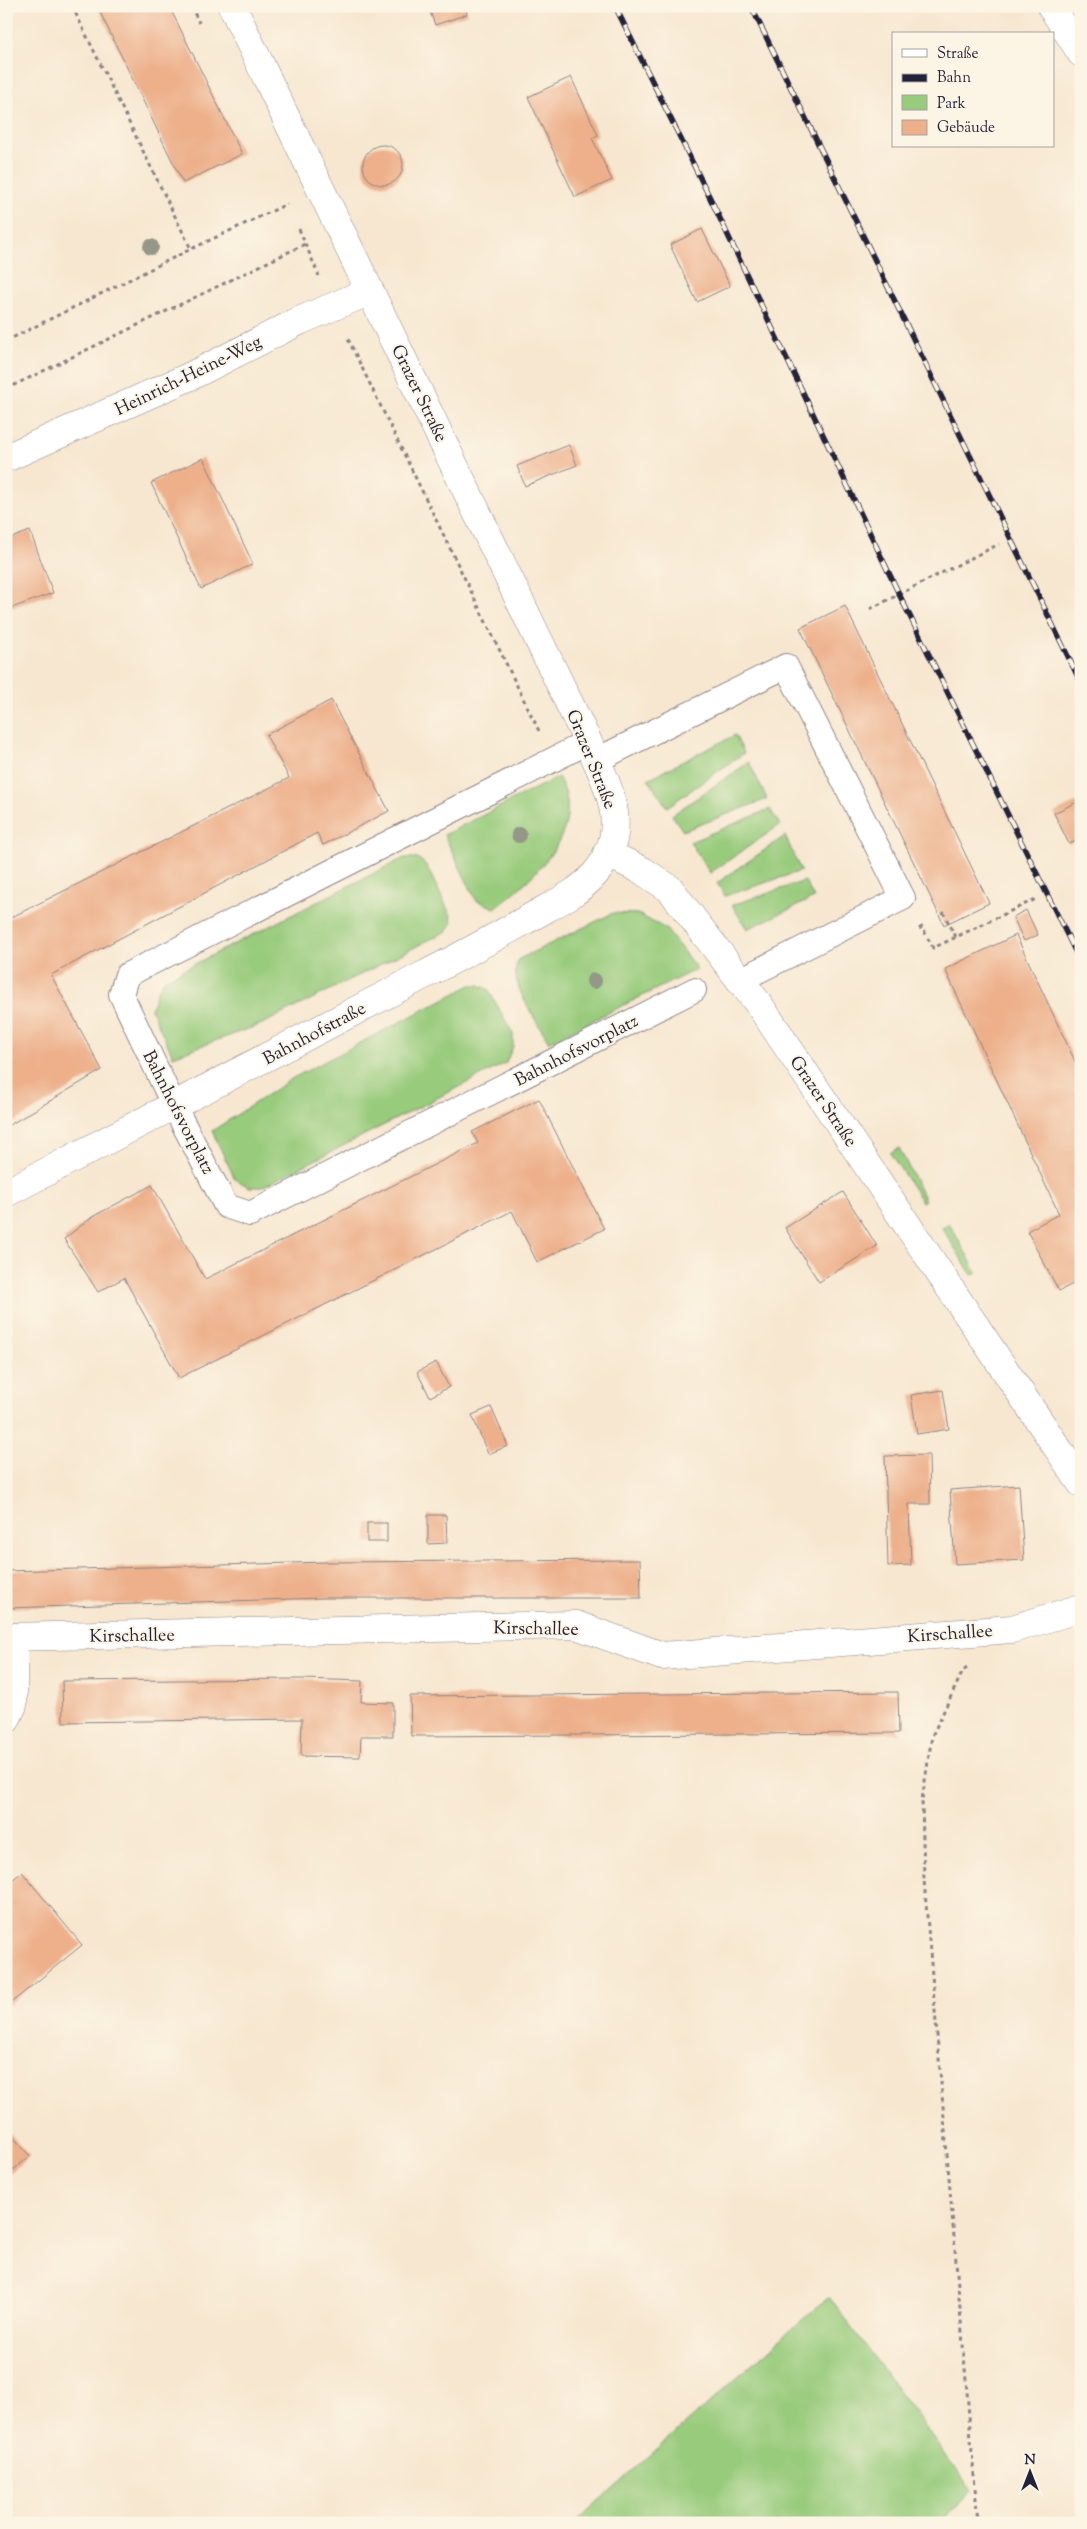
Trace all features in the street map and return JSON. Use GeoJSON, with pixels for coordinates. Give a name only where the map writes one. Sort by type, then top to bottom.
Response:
{"type":"FeatureCollection","features":[{"type":"Feature","properties":{"kind":"street","name":"Grazer Straße"},"geometry":{"type":"LineString","coordinates":[[232,6],[592,751],[610,792],[616,814],[615,832],[607,853],[643,871],[670,889],[760,1006],[1081,1483]]}},
{"type":"Feature","properties":{"kind":"street"},"geometry":{"type":"LineString","coordinates":[[1051,6],[1081,53]]}},
{"type":"Feature","properties":{"kind":"street","name":"Heinrich-Heine-Weg"},"geometry":{"type":"LineString","coordinates":[[6,458],[193,375],[332,306],[370,290]]}},
{"type":"Feature","properties":{"kind":"street","name":"Bahnhofstraße"},"geometry":{"type":"LineString","coordinates":[[6,1193],[481,945],[567,896],[594,875],[607,853]]}},
{"type":"Feature","properties":{"kind":"street","name":"Kirschallee"},"geometry":{"type":"LineString","coordinates":[[6,1720],[13,1705],[10,1637],[576,1625],[662,1656],[1012,1629],[1081,1608]]}},
{"type":"Feature","properties":{"kind":"lane","name":"Bahnhofsvorplatz"},"geometry":{"type":"LineString","coordinates":[[694,990],[250,1214],[226,1206],[174,1106],[122,994],[127,975],[553,761],[592,751],[786,666],[903,898],[740,980]]}},
{"type":"Feature","properties":{"kind":"path"},"geometry":{"type":"LineString","coordinates":[[72,6],[191,249]]}},
{"type":"Feature","properties":{"kind":"path"},"geometry":{"type":"LineString","coordinates":[[191,6],[204,32]]}},
{"type":"Feature","properties":{"kind":"path"},"geometry":{"type":"LineString","coordinates":[[283,196],[291,212]]}},
{"type":"Feature","properties":{"kind":"path"},"geometry":{"type":"LineString","coordinates":[[6,341],[191,249],[288,204]]}},
{"type":"Feature","properties":{"kind":"path"},"geometry":{"type":"LineString","coordinates":[[298,228],[332,306],[553,761]]}},
{"type":"Feature","properties":{"kind":"path"},"geometry":{"type":"LineString","coordinates":[[6,389],[305,244]]}},
{"type":"Feature","properties":{"kind":"path"},"geometry":{"type":"LineString","coordinates":[[870,609],[999,544]]}},
{"type":"Feature","properties":{"kind":"path"},"geometry":{"type":"LineString","coordinates":[[914,932],[922,927],[934,948],[1038,898]]}},
{"type":"Feature","properties":{"kind":"path"},"geometry":{"type":"LineString","coordinates":[[943,912],[956,937]]}},
{"type":"Feature","properties":{"kind":"path"},"geometry":{"type":"LineString","coordinates":[[970,1665],[963,1671],[932,1736],[922,1800],[924,1880],[978,2523]]}},
{"type":"Feature","properties":{"kind":"green space"},"geometry":{"type":"Polygon","coordinates":[[[735,735],[744,753],[667,807],[648,779],[735,735]]]}},
{"type":"Feature","properties":{"kind":"green space"},"geometry":{"type":"Polygon","coordinates":[[[749,762],[767,799],[683,831],[672,815],[749,762]]]}},
{"type":"Feature","properties":{"kind":"green space"},"geometry":{"type":"Polygon","coordinates":[[[558,777],[566,796],[567,815],[562,833],[553,851],[526,882],[495,908],[476,900],[444,835],[558,777]]]}},
{"type":"Feature","properties":{"kind":"green space"},"geometry":{"type":"Polygon","coordinates":[[[770,809],[780,825],[710,873],[690,842],[770,809]]]}},
{"type":"Feature","properties":{"kind":"green space"},"geometry":{"type":"Polygon","coordinates":[[[785,836],[801,871],[725,896],[717,883],[785,836]]]}},
{"type":"Feature","properties":{"kind":"green space"},"geometry":{"type":"Polygon","coordinates":[[[404,858],[418,858],[426,865],[451,916],[452,924],[447,931],[262,1024],[173,1056],[151,1009],[157,991],[165,979],[404,858]]]}},
{"type":"Feature","properties":{"kind":"green space"},"geometry":{"type":"Polygon","coordinates":[[[805,881],[814,898],[747,929],[732,905],[805,881]]]}},
{"type":"Feature","properties":{"kind":"green space"},"geometry":{"type":"Polygon","coordinates":[[[613,913],[638,914],[666,929],[697,969],[549,1042],[519,989],[516,968],[519,959],[613,913]]]}},
{"type":"Feature","properties":{"kind":"green space"},"geometry":{"type":"Polygon","coordinates":[[[471,985],[479,985],[488,989],[513,1034],[513,1046],[506,1063],[262,1187],[249,1187],[235,1179],[212,1131],[293,1078],[471,985]]]}},
{"type":"Feature","properties":{"kind":"green space"},"geometry":{"type":"Polygon","coordinates":[[[899,1148],[925,1200],[922,1202],[890,1153],[899,1148]]]}},
{"type":"Feature","properties":{"kind":"green space"},"geometry":{"type":"Polygon","coordinates":[[[949,1223],[977,1273],[972,1275],[942,1228],[949,1223]]]}},
{"type":"Feature","properties":{"kind":"green space"},"geometry":{"type":"Polygon","coordinates":[[[829,2296],[972,2491],[939,2523],[574,2523],[829,2296]]]}},
{"type":"Feature","properties":{"kind":"building"},"geometry":{"type":"Polygon","coordinates":[[[97,6],[169,6],[242,154],[183,183],[97,6]]]}},
{"type":"Feature","properties":{"kind":"building"},"geometry":{"type":"Polygon","coordinates":[[[428,6],[465,6],[467,14],[435,25],[428,6]]]}},
{"type":"Feature","properties":{"kind":"building"},"geometry":{"type":"Polygon","coordinates":[[[571,77],[598,135],[592,138],[612,180],[575,197],[528,97],[571,77]]]}},
{"type":"Feature","properties":{"kind":"building"},"geometry":{"type":"Polygon","coordinates":[[[383,145],[394,148],[400,154],[403,165],[400,176],[394,182],[383,185],[372,182],[366,176],[363,165],[366,154],[372,148],[383,145]]]}},
{"type":"Feature","properties":{"kind":"building"},"geometry":{"type":"Polygon","coordinates":[[[702,229],[730,286],[697,302],[670,245],[702,229]]]}},
{"type":"Feature","properties":{"kind":"building"},"geometry":{"type":"Polygon","coordinates":[[[569,445],[577,465],[525,486],[517,466],[569,445]]]}},
{"type":"Feature","properties":{"kind":"building"},"geometry":{"type":"Polygon","coordinates":[[[203,458],[253,564],[201,589],[151,483],[203,458]]]}},
{"type":"Feature","properties":{"kind":"building"},"geometry":{"type":"Polygon","coordinates":[[[30,531],[53,593],[6,610],[6,540],[30,531]]]}},
{"type":"Feature","properties":{"kind":"building"},"geometry":{"type":"Polygon","coordinates":[[[845,606],[989,903],[944,925],[800,628],[845,606]]]}},
{"type":"Feature","properties":{"kind":"building"},"geometry":{"type":"Polygon","coordinates":[[[331,700],[389,811],[323,845],[317,833],[51,975],[102,1070],[6,1127],[6,1049],[11,1046],[6,1038],[6,920],[289,778],[266,735],[331,700]]]}},
{"type":"Feature","properties":{"kind":"building"},"geometry":{"type":"Polygon","coordinates":[[[1081,800],[1081,839],[1069,844],[1054,813],[1081,800]]]}},
{"type":"Feature","properties":{"kind":"building"},"geometry":{"type":"Polygon","coordinates":[[[1026,910],[1038,935],[1024,941],[1013,917],[1026,910]]]}},
{"type":"Feature","properties":{"kind":"building"},"geometry":{"type":"Polygon","coordinates":[[[1016,935],[1081,1074],[1081,1280],[1059,1291],[1027,1231],[1059,1214],[945,969],[1016,935]]]}},
{"type":"Feature","properties":{"kind":"building"},"geometry":{"type":"Polygon","coordinates":[[[539,1099],[604,1229],[537,1262],[512,1211],[179,1378],[124,1278],[98,1292],[64,1239],[92,1217],[152,1185],[205,1279],[478,1143],[472,1132],[539,1099]]]}},
{"type":"Feature","properties":{"kind":"building"},"geometry":{"type":"Polygon","coordinates":[[[843,1192],[877,1246],[819,1282],[785,1228],[843,1192]]]}},
{"type":"Feature","properties":{"kind":"building"},"geometry":{"type":"Polygon","coordinates":[[[436,1362],[449,1387],[430,1397],[417,1372],[436,1362]]]}},
{"type":"Feature","properties":{"kind":"building"},"geometry":{"type":"Polygon","coordinates":[[[943,1390],[949,1429],[917,1434],[911,1395],[943,1390]]]}},
{"type":"Feature","properties":{"kind":"building"},"geometry":{"type":"Polygon","coordinates":[[[491,1407],[508,1446],[488,1454],[472,1415],[491,1407]]]}},
{"type":"Feature","properties":{"kind":"building"},"geometry":{"type":"Polygon","coordinates":[[[929,1455],[930,1504],[909,1504],[911,1565],[888,1566],[885,1456],[929,1455]]]}},
{"type":"Feature","properties":{"kind":"building"},"geometry":{"type":"Polygon","coordinates":[[[1019,1485],[1024,1560],[955,1564],[950,1490],[1019,1485]]]}},
{"type":"Feature","properties":{"kind":"building"},"geometry":{"type":"Polygon","coordinates":[[[428,1515],[446,1515],[447,1543],[428,1544],[428,1515]]]}},
{"type":"Feature","properties":{"kind":"building"},"geometry":{"type":"Polygon","coordinates":[[[367,1523],[387,1523],[387,1542],[367,1542],[367,1523]]]}},
{"type":"Feature","properties":{"kind":"building"},"geometry":{"type":"Polygon","coordinates":[[[640,1560],[641,1598],[324,1598],[6,1608],[6,1571],[328,1562],[640,1560]]]}},
{"type":"Feature","properties":{"kind":"building"},"geometry":{"type":"Polygon","coordinates":[[[303,1679],[362,1681],[361,1702],[393,1703],[393,1736],[361,1736],[360,1757],[301,1756],[302,1719],[63,1722],[62,1681],[303,1679]]]}},
{"type":"Feature","properties":{"kind":"building"},"geometry":{"type":"Polygon","coordinates":[[[898,1692],[899,1733],[411,1736],[410,1696],[898,1692]]]}},
{"type":"Feature","properties":{"kind":"building"},"geometry":{"type":"Polygon","coordinates":[[[22,1872],[82,1945],[6,2007],[6,1885],[22,1872]]]}},
{"type":"Feature","properties":{"kind":"building"},"geometry":{"type":"Polygon","coordinates":[[[6,2129],[30,2156],[6,2176],[6,2129]]]}},
{"type":"Feature","properties":{"kind":"railway"},"geometry":{"type":"LineString","coordinates":[[615,6],[713,204],[899,594],[1081,963]]}},
{"type":"Feature","properties":{"kind":"railway"},"geometry":{"type":"LineString","coordinates":[[751,6],[1081,683]]}}]}
